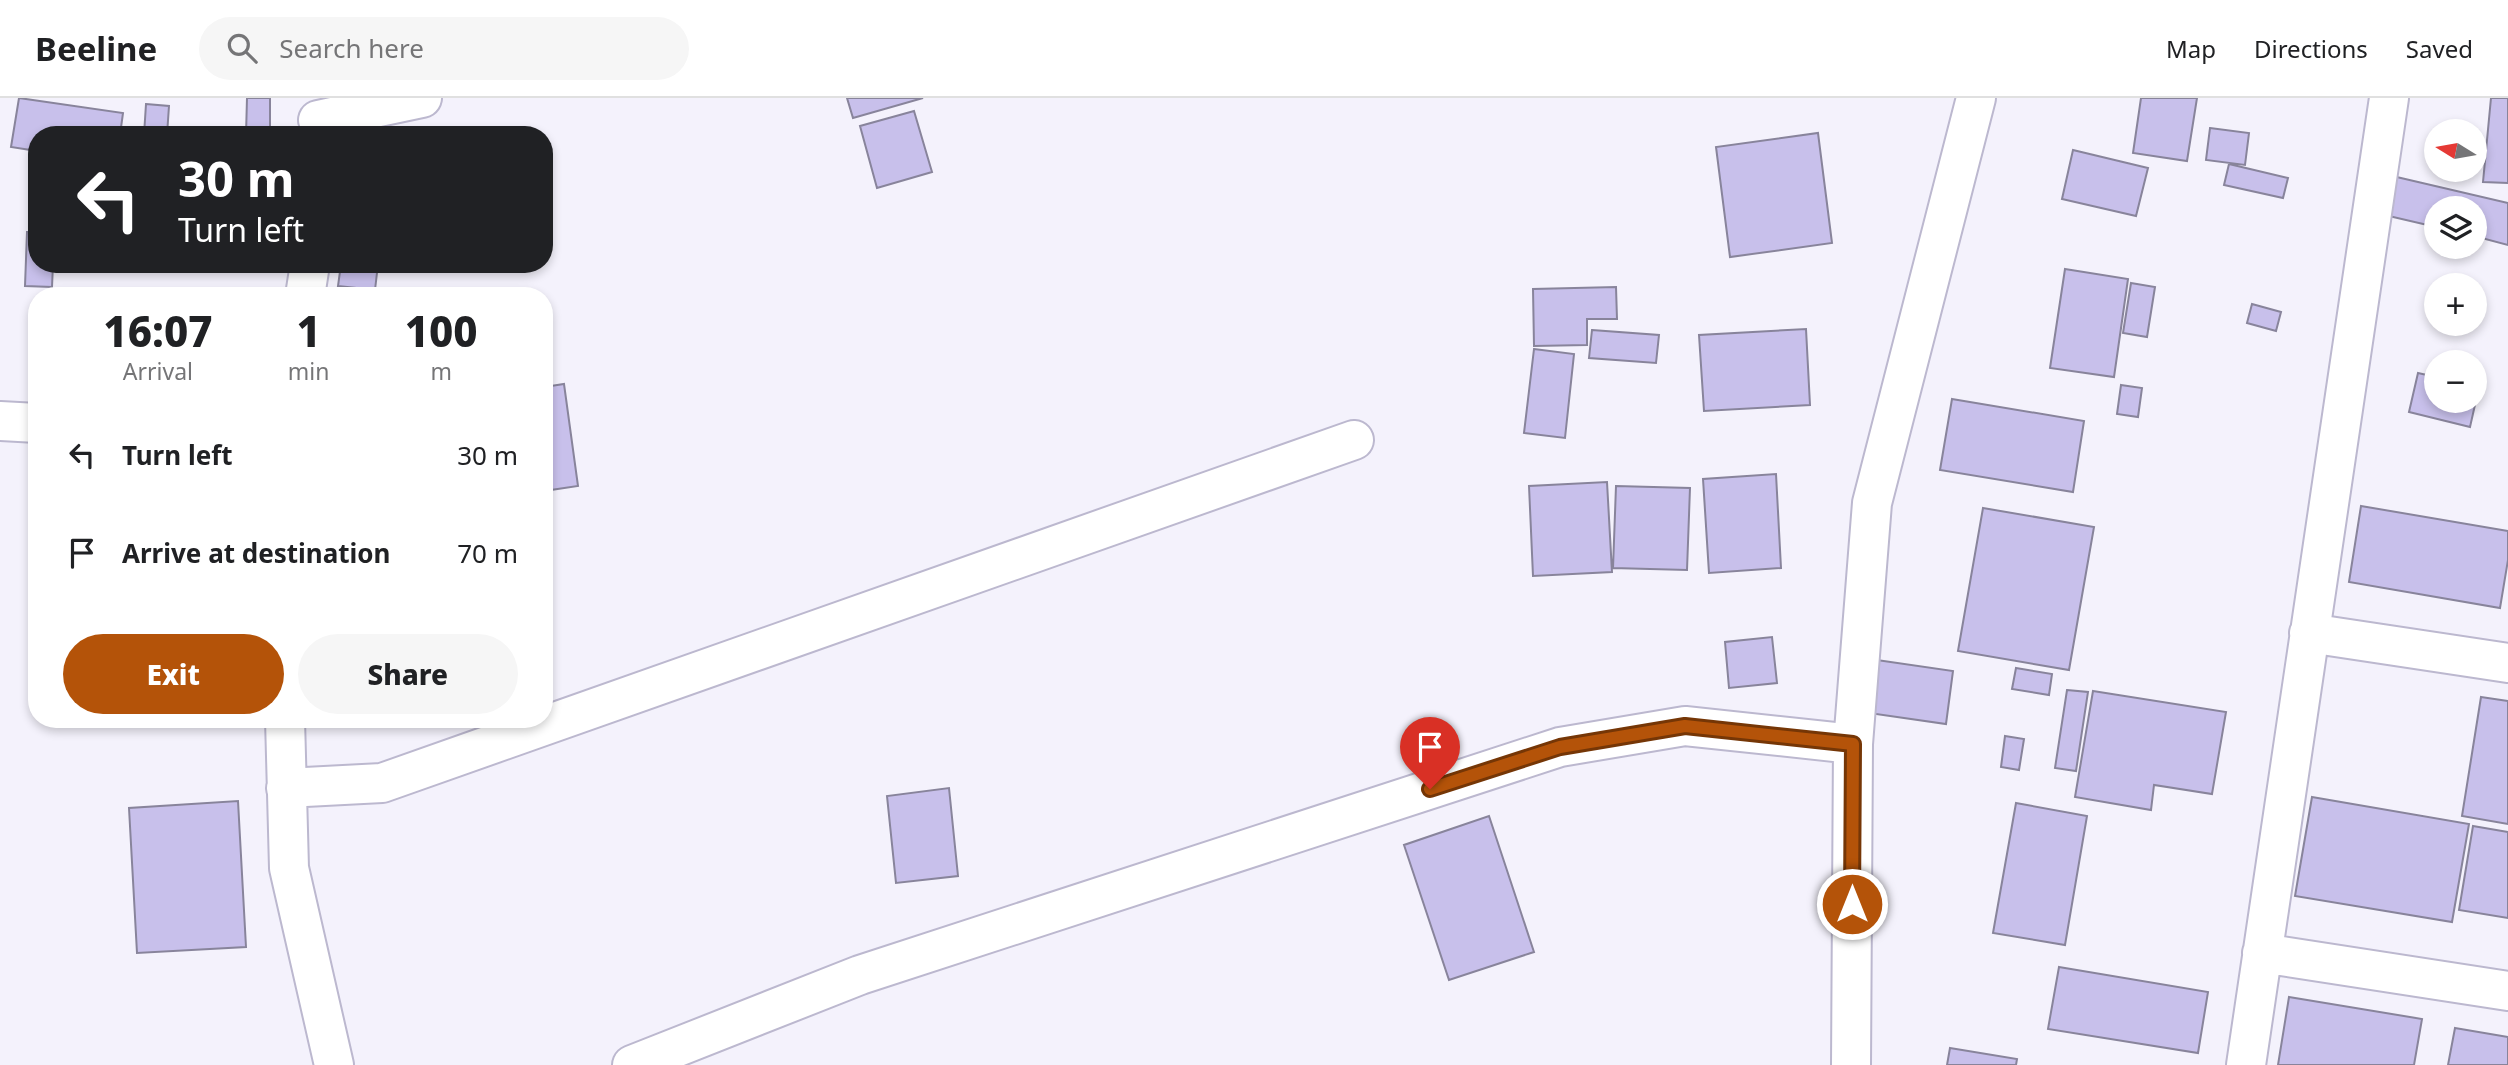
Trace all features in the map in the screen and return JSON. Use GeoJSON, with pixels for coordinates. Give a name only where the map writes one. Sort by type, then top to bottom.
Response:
{"type":"FeatureCollection","features":[{"type":"Feature","properties":{"kind":"street"},"geometry":{"type":"LineString","coordinates":[[318,118],[422,98]]}},
{"type":"Feature","properties":{"kind":"street"},"geometry":{"type":"LineString","coordinates":[[1851,1065],[1853,744],[1872,503],[1976,98]]}},
{"type":"Feature","properties":{"kind":"street"},"geometry":{"type":"LineString","coordinates":[[2246,1065],[2389,98]]}},
{"type":"Feature","properties":{"kind":"street"},"geometry":{"type":"LineString","coordinates":[[0,421],[28,423]]}},
{"type":"Feature","properties":{"kind":"street"},"geometry":{"type":"LineString","coordinates":[[553,723],[1354,440]]}},
{"type":"Feature","properties":{"kind":"street"},"geometry":{"type":"LineString","coordinates":[[2309,633],[2508,663]]}},
{"type":"Feature","properties":{"kind":"street"},"geometry":{"type":"LineString","coordinates":[[632,1065],[860,975],[1560,747],[1685,726],[1853,744]]}},
{"type":"Feature","properties":{"kind":"street"},"geometry":{"type":"LineString","coordinates":[[285,728],[289,868],[334,1065]]}},
{"type":"Feature","properties":{"kind":"street"},"geometry":{"type":"LineString","coordinates":[[286,788],[382,783],[538,728]]}},
{"type":"Feature","properties":{"kind":"street"},"geometry":{"type":"LineString","coordinates":[[2262,953],[2508,991]]}},
{"type":"Feature","properties":{"kind":"building"},"geometry":{"type":"Polygon","coordinates":[[[19,98],[123,113],[121,126],[28,126],[28,150],[11,147],[19,98]]]}},
{"type":"Feature","properties":{"kind":"building"},"geometry":{"type":"Polygon","coordinates":[[[247,98],[270,98],[270,126],[246,126],[247,98]]]}},
{"type":"Feature","properties":{"kind":"building"},"geometry":{"type":"Polygon","coordinates":[[[847,98],[923,98],[853,118],[847,98]]]}},
{"type":"Feature","properties":{"kind":"building"},"geometry":{"type":"Polygon","coordinates":[[[2141,98],[2197,98],[2187,161],[2133,153],[2141,98]]]}},
{"type":"Feature","properties":{"kind":"building"},"geometry":{"type":"Polygon","coordinates":[[[2491,98],[2508,98],[2508,183],[2483,182],[2487,182],[2491,98]]]}},
{"type":"Feature","properties":{"kind":"building"},"geometry":{"type":"Polygon","coordinates":[[[146,104],[169,106],[168,126],[145,126],[146,104]]]}},
{"type":"Feature","properties":{"kind":"building"},"geometry":{"type":"Polygon","coordinates":[[[914,111],[932,172],[877,188],[860,126],[914,111]]]}},
{"type":"Feature","properties":{"kind":"building"},"geometry":{"type":"Polygon","coordinates":[[[2210,128],[2249,133],[2245,165],[2206,160],[2210,128]]]}},
{"type":"Feature","properties":{"kind":"building"},"geometry":{"type":"Polygon","coordinates":[[[1818,133],[1832,243],[1730,257],[1716,147],[1818,133]]]}},
{"type":"Feature","properties":{"kind":"building"},"geometry":{"type":"Polygon","coordinates":[[[2073,150],[2148,168],[2136,216],[2062,199],[2073,150]]]}},
{"type":"Feature","properties":{"kind":"building"},"geometry":{"type":"Polygon","coordinates":[[[2229,164],[2288,178],[2283,198],[2224,185],[2229,164]]]}},
{"type":"Feature","properties":{"kind":"building"},"geometry":{"type":"Polygon","coordinates":[[[2371,171],[2478,196],[2424,196],[2424,224],[2363,210],[2371,171]]]}},
{"type":"Feature","properties":{"kind":"building"},"geometry":{"type":"Polygon","coordinates":[[[2487,198],[2508,203],[2508,245],[2487,239],[2487,198]]]}},
{"type":"Feature","properties":{"kind":"building"},"geometry":{"type":"Polygon","coordinates":[[[28,232],[28,273],[53,273],[52,287],[25,286],[28,232]]]}},
{"type":"Feature","properties":{"kind":"building"},"geometry":{"type":"Polygon","coordinates":[[[2065,269],[2128,279],[2114,377],[2050,368],[2065,269]]]}},
{"type":"Feature","properties":{"kind":"building"},"geometry":{"type":"Polygon","coordinates":[[[340,273],[377,273],[375,287],[338,286],[340,273]]]}},
{"type":"Feature","properties":{"kind":"building"},"geometry":{"type":"Polygon","coordinates":[[[2131,283],[2155,287],[2147,337],[2123,333],[2131,283]]]}},
{"type":"Feature","properties":{"kind":"building"},"geometry":{"type":"Polygon","coordinates":[[[1616,287],[1617,319],[1587,319],[1587,345],[1534,346],[1533,289],[1616,287]]]}},
{"type":"Feature","properties":{"kind":"building"},"geometry":{"type":"Polygon","coordinates":[[[2252,304],[2281,312],[2276,331],[2247,323],[2252,304]]]}},
{"type":"Feature","properties":{"kind":"building"},"geometry":{"type":"Polygon","coordinates":[[[1806,329],[1810,405],[1704,411],[1699,335],[1806,329]]]}},
{"type":"Feature","properties":{"kind":"building"},"geometry":{"type":"Polygon","coordinates":[[[1592,330],[1659,335],[1656,363],[1589,358],[1592,330]]]}},
{"type":"Feature","properties":{"kind":"building"},"geometry":{"type":"Polygon","coordinates":[[[1534,349],[1574,354],[1565,438],[1524,433],[1534,349]]]}},
{"type":"Feature","properties":{"kind":"building"},"geometry":{"type":"Polygon","coordinates":[[[2418,373],[2424,374],[2424,413],[2473,413],[2470,427],[2409,412],[2418,373]]]}},
{"type":"Feature","properties":{"kind":"building"},"geometry":{"type":"Polygon","coordinates":[[[564,384],[578,486],[553,490],[553,386],[564,384]]]}},
{"type":"Feature","properties":{"kind":"building"},"geometry":{"type":"Polygon","coordinates":[[[2121,385],[2142,388],[2138,417],[2117,414],[2121,385]]]}},
{"type":"Feature","properties":{"kind":"building"},"geometry":{"type":"Polygon","coordinates":[[[1952,399],[2084,421],[2073,492],[1940,470],[1952,399]]]}},
{"type":"Feature","properties":{"kind":"building"},"geometry":{"type":"Polygon","coordinates":[[[1776,474],[1781,568],[1709,573],[1703,479],[1776,474]]]}},
{"type":"Feature","properties":{"kind":"building"},"geometry":{"type":"Polygon","coordinates":[[[1607,482],[1612,572],[1533,576],[1529,486],[1607,482]]]}},
{"type":"Feature","properties":{"kind":"building"},"geometry":{"type":"Polygon","coordinates":[[[1616,486],[1690,488],[1687,570],[1613,568],[1616,486]]]}},
{"type":"Feature","properties":{"kind":"building"},"geometry":{"type":"Polygon","coordinates":[[[2361,506],[2508,531],[2508,560],[2500,608],[2349,582],[2361,506]]]}},
{"type":"Feature","properties":{"kind":"building"},"geometry":{"type":"Polygon","coordinates":[[[1983,508],[2094,527],[2069,670],[1958,651],[1983,508]]]}},
{"type":"Feature","properties":{"kind":"building"},"geometry":{"type":"Polygon","coordinates":[[[1772,637],[1777,683],[1729,688],[1725,642],[1772,637]]]}},
{"type":"Feature","properties":{"kind":"building"},"geometry":{"type":"Polygon","coordinates":[[[1863,658],[1953,671],[1946,724],[1855,711],[1863,658]]]}},
{"type":"Feature","properties":{"kind":"building"},"geometry":{"type":"Polygon","coordinates":[[[2016,668],[2052,674],[2049,695],[2012,689],[2016,668]]]}},
{"type":"Feature","properties":{"kind":"building"},"geometry":{"type":"Polygon","coordinates":[[[2067,690],[2088,692],[2076,771],[2055,768],[2067,690]]]}},
{"type":"Feature","properties":{"kind":"building"},"geometry":{"type":"Polygon","coordinates":[[[2093,691],[2226,712],[2212,794],[2154,785],[2151,810],[2075,797],[2093,691]]]}},
{"type":"Feature","properties":{"kind":"building"},"geometry":{"type":"Polygon","coordinates":[[[2481,697],[2508,701],[2508,824],[2462,816],[2481,697]]]}},
{"type":"Feature","properties":{"kind":"building"},"geometry":{"type":"Polygon","coordinates":[[[2005,736],[2024,739],[2019,770],[2001,767],[2005,736]]]}},
{"type":"Feature","properties":{"kind":"building"},"geometry":{"type":"Polygon","coordinates":[[[949,788],[958,876],[896,883],[887,796],[949,788]]]}},
{"type":"Feature","properties":{"kind":"building"},"geometry":{"type":"Polygon","coordinates":[[[2312,797],[2469,824],[2452,922],[2295,896],[2312,797]]]}},
{"type":"Feature","properties":{"kind":"building"},"geometry":{"type":"Polygon","coordinates":[[[238,801],[246,947],[137,953],[129,808],[238,801]]]}},
{"type":"Feature","properties":{"kind":"building"},"geometry":{"type":"Polygon","coordinates":[[[2016,803],[2087,816],[2065,945],[1993,933],[2016,803]]]}},
{"type":"Feature","properties":{"kind":"building"},"geometry":{"type":"Polygon","coordinates":[[[1489,816],[1534,952],[1449,980],[1404,845],[1489,816]]]}},
{"type":"Feature","properties":{"kind":"building"},"geometry":{"type":"Polygon","coordinates":[[[2473,826],[2508,832],[2508,918],[2459,910],[2473,826]]]}},
{"type":"Feature","properties":{"kind":"building"},"geometry":{"type":"Polygon","coordinates":[[[2059,967],[2208,992],[2198,1053],[2048,1029],[2059,967]]]}},
{"type":"Feature","properties":{"kind":"building"},"geometry":{"type":"Polygon","coordinates":[[[2289,997],[2422,1019],[2414,1065],[2278,1065],[2289,997]]]}},
{"type":"Feature","properties":{"kind":"building"},"geometry":{"type":"Polygon","coordinates":[[[2455,1028],[2508,1037],[2508,1065],[2448,1065],[2455,1028]]]}},
{"type":"Feature","properties":{"kind":"building"},"geometry":{"type":"Polygon","coordinates":[[[1950,1048],[2017,1059],[2016,1065],[1947,1065],[1950,1048]]]}},
{"type":"Feature","properties":{"kind":"route"},"geometry":{"type":"LineString","coordinates":[[1430,789],[1560,747],[1685,726],[1853,744],[1852,904]]}}]}
